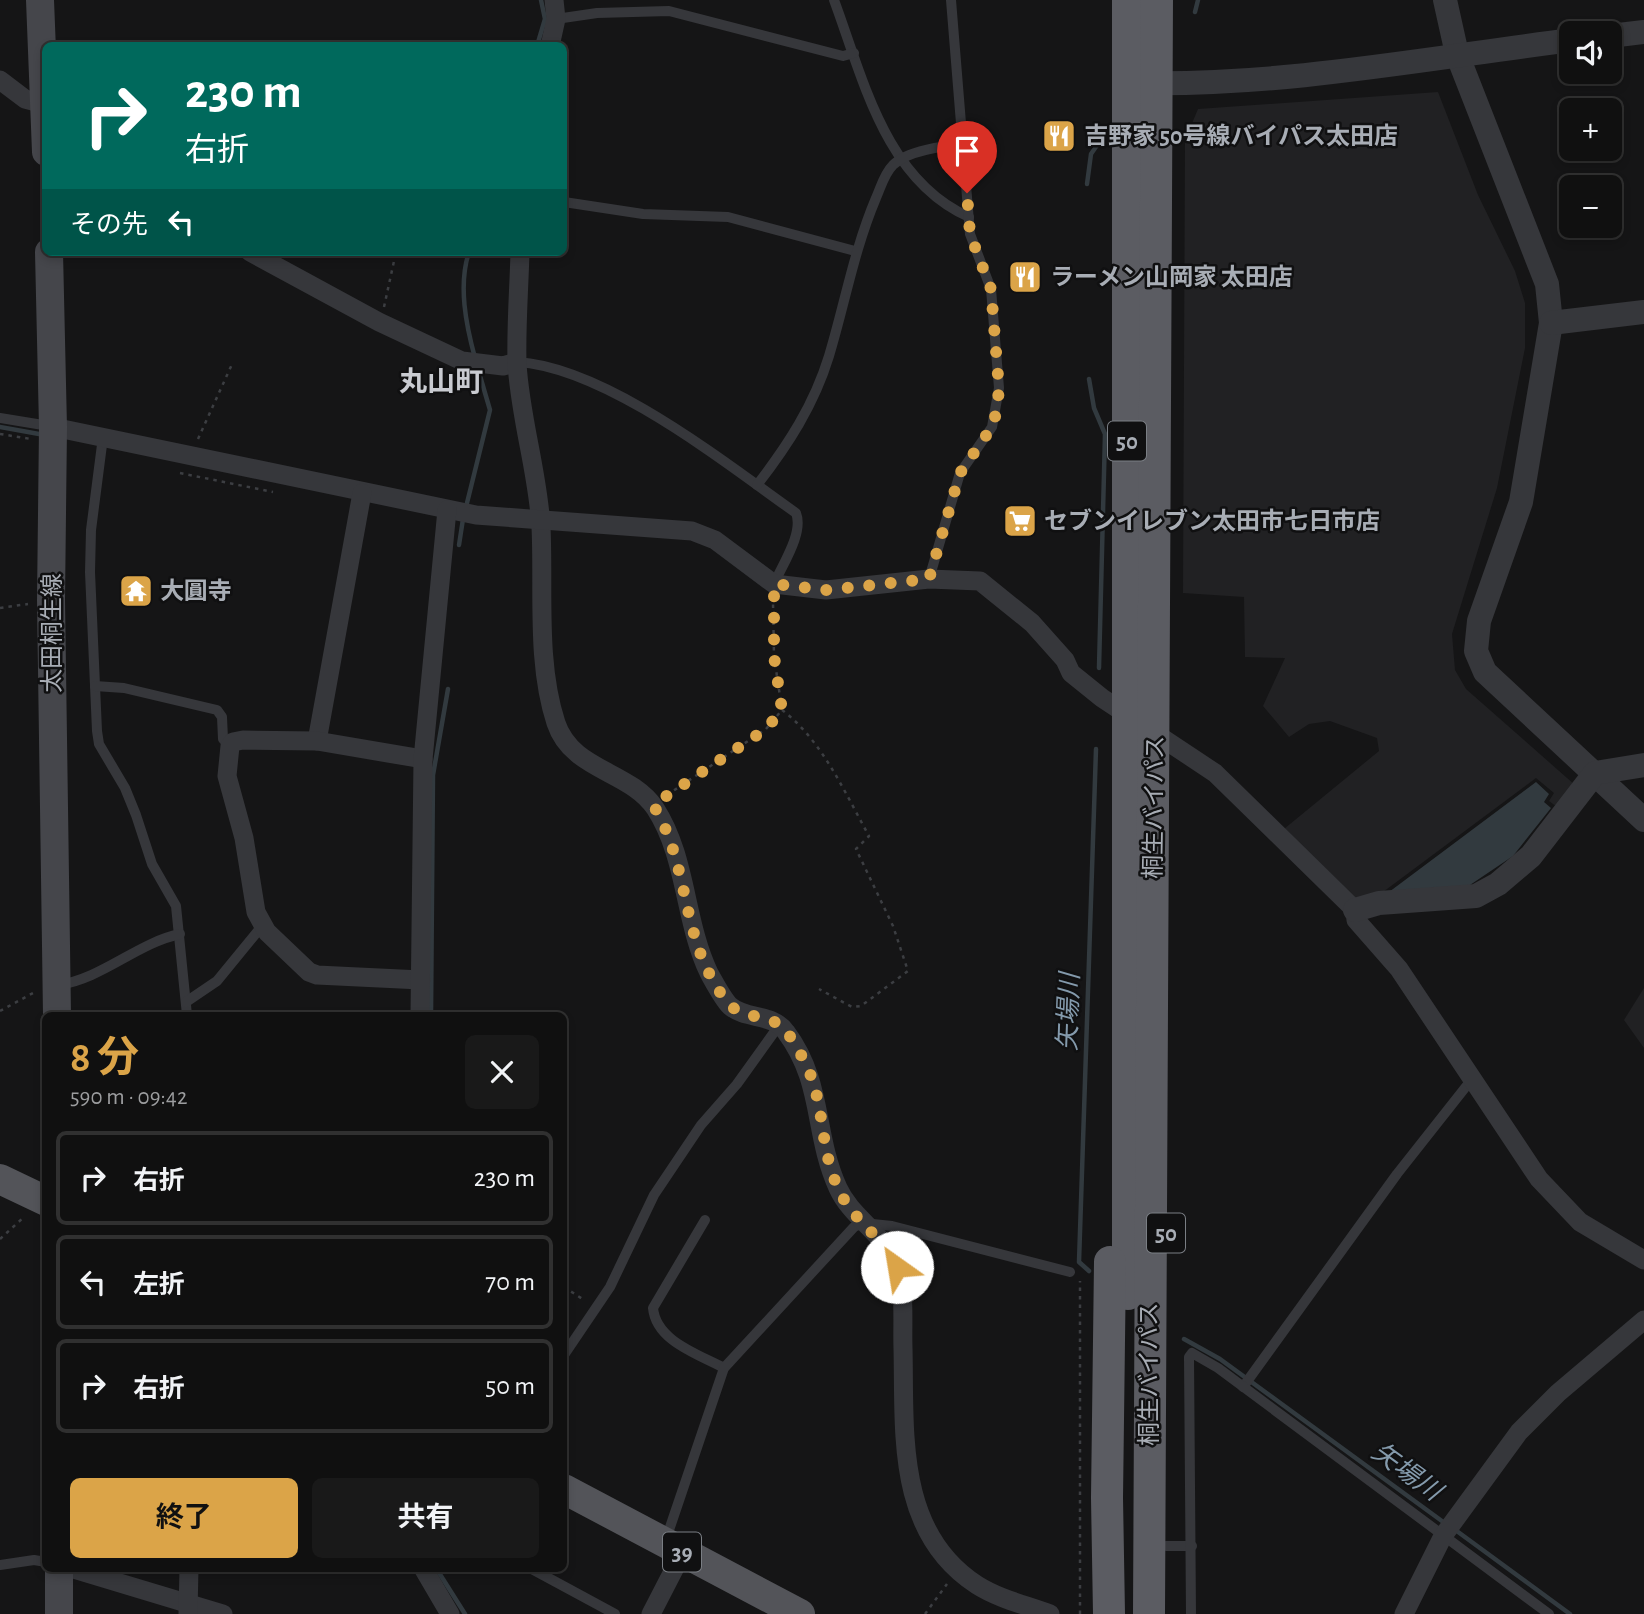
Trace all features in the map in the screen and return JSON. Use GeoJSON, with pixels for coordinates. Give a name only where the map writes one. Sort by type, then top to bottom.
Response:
{"type":"FeatureCollection","features":[{"type":"Feature","properties":{"kind":"highway","name":"桐生バイパス"},"geometry":{"type":"LineString","coordinates":[[1128,0],[1142,83],[1155,735],[1155,852],[1139,1386],[1128,1614]]}},
{"type":"Feature","properties":{"kind":"highway","name":"桐生バイパス"},"geometry":{"type":"LineString","coordinates":[[1149,1614],[1139,1386],[1126,883],[1126,717],[1142,83],[1157,0]]}},
{"type":"Feature","properties":{"kind":"highway","name":"50"},"geometry":{"type":"LineString","coordinates":[[1155,852],[1168,967],[1179,1546],[1170,1614]]}},
{"type":"Feature","properties":{"kind":"highway","name":"50"},"geometry":{"type":"LineString","coordinates":[[1109,1614],[1112,951],[1126,883]]}},
{"type":"Feature","properties":{"kind":"main road"},"geometry":{"type":"LineString","coordinates":[[40,0],[42,52]]}},
{"type":"Feature","properties":{"kind":"main road","name":"太田桐生線"},"geometry":{"type":"LineString","coordinates":[[49,256],[43,433],[51,600],[57,1012]]}},
{"type":"Feature","properties":{"kind":"main road"},"geometry":{"type":"LineString","coordinates":[[0,1179],[36,1208]]}},
{"type":"Feature","properties":{"kind":"main road","name":"39"},"geometry":{"type":"LineString","coordinates":[[567,1491],[800,1614]]}},
{"type":"Feature","properties":{"kind":"main road"},"geometry":{"type":"LineString","coordinates":[[59,1572],[59,1614]]}},
{"type":"Feature","properties":{"kind":"street"},"geometry":{"type":"LineString","coordinates":[[1445,0],[1457,54],[1547,284],[1551,323],[1521,502],[1479,621],[1476,651],[1485,672],[1644,820]]}},
{"type":"Feature","properties":{"kind":"street"},"geometry":{"type":"LineString","coordinates":[[551,42],[555,10]]}},
{"type":"Feature","properties":{"kind":"street"},"geometry":{"type":"LineString","coordinates":[[1622,35],[1644,32]]}},
{"type":"Feature","properties":{"kind":"street"},"geometry":{"type":"LineString","coordinates":[[1142,83],[1218,81],[1559,42]]}},
{"type":"Feature","properties":{"kind":"street"},"geometry":{"type":"LineString","coordinates":[[0,80],[25,99],[42,103]]}},
{"type":"Feature","properties":{"kind":"street"},"geometry":{"type":"LineString","coordinates":[[257,256],[379,322],[462,361],[494,365],[517,362]]}},
{"type":"Feature","properties":{"kind":"street"},"geometry":{"type":"LineString","coordinates":[[520,256],[517,362],[540,521],[545,644],[556,723],[566,746],[582,760],[621,780],[653,805],[669,830],[698,944],[710,974],[731,1007],[780,1024],[813,1079],[826,1161],[840,1194],[863,1223],[887,1245],[901,1281],[901,1397],[912,1493],[926,1527],[957,1570],[978,1586],[1050,1614]]}},
{"type":"Feature","properties":{"kind":"street"},"geometry":{"type":"LineString","coordinates":[[1551,323],[1644,312]]}},
{"type":"Feature","properties":{"kind":"street"},"geometry":{"type":"LineString","coordinates":[[43,433],[103,437],[476,515],[692,531],[715,540],[774,584],[826,590],[929,579],[979,581],[994,590],[1032,623],[1065,660],[1071,673],[1126,717],[1215,773],[1355,910],[1356,920],[1399,969],[1539,1179],[1564,1206],[1597,1233],[1644,1260]]}},
{"type":"Feature","properties":{"kind":"street"},"geometry":{"type":"LineString","coordinates":[[317,741],[362,492]]}},
{"type":"Feature","properties":{"kind":"street"},"geometry":{"type":"LineString","coordinates":[[420,1012],[423,759],[452,511]]}},
{"type":"Feature","properties":{"kind":"street"},"geometry":{"type":"LineString","coordinates":[[421,980],[317,975],[309,972],[262,926],[256,912],[244,838],[229,790],[230,746],[233,742],[243,740],[317,741],[423,759]]}},
{"type":"Feature","properties":{"kind":"street"},"geometry":{"type":"LineString","coordinates":[[1355,910],[1379,903],[1476,896],[1498,884],[1531,856],[1595,773],[1644,765]]}},
{"type":"Feature","properties":{"kind":"street"},"geometry":{"type":"LineString","coordinates":[[1404,1614],[1443,1536],[1519,1432],[1558,1393],[1644,1320]]}},
{"type":"Feature","properties":{"kind":"street"},"geometry":{"type":"LineString","coordinates":[[651,1614],[674,1548]]}},
{"type":"Feature","properties":{"kind":"street"},"geometry":{"type":"LineString","coordinates":[[83,1572],[188,1608],[223,1614]]}},
{"type":"Feature","properties":{"kind":"street"},"geometry":{"type":"LineString","coordinates":[[188,1608],[189,1572]]}},
{"type":"Feature","properties":{"kind":"street"},"geometry":{"type":"LineString","coordinates":[[425,1572],[450,1614]]}},
{"type":"Feature","properties":{"kind":"lane"},"geometry":{"type":"LineString","coordinates":[[834,0],[873,105],[900,160],[940,201],[969,217]]}},
{"type":"Feature","properties":{"kind":"lane"},"geometry":{"type":"LineString","coordinates":[[929,579],[960,473],[992,427],[999,388],[991,289],[970,234],[951,0]]}},
{"type":"Feature","properties":{"kind":"lane"},"geometry":{"type":"LineString","coordinates":[[555,10],[669,11],[842,56],[854,53]]}},
{"type":"Feature","properties":{"kind":"lane"},"geometry":{"type":"LineString","coordinates":[[757,485],[783,452],[814,397],[828,358],[855,251],[887,173],[900,160],[940,147],[963,146]]}},
{"type":"Feature","properties":{"kind":"lane"},"geometry":{"type":"LineString","coordinates":[[567,202],[643,214],[728,217],[855,251]]}},
{"type":"Feature","properties":{"kind":"lane"},"geometry":{"type":"LineString","coordinates":[[517,362],[542,364],[634,403],[796,513],[799,520],[774,584]]}},
{"type":"Feature","properties":{"kind":"lane"},"geometry":{"type":"LineString","coordinates":[[0,418],[43,433]]}},
{"type":"Feature","properties":{"kind":"lane"},"geometry":{"type":"LineString","coordinates":[[103,437],[91,530],[99,744],[125,788],[152,864],[176,906],[187,1012]]}},
{"type":"Feature","properties":{"kind":"lane"},"geometry":{"type":"LineString","coordinates":[[95,686],[124,688],[217,710],[222,717],[223,740],[230,746]]}},
{"type":"Feature","properties":{"kind":"lane"},"geometry":{"type":"LineString","coordinates":[[187,1002],[217,981],[262,926]]}},
{"type":"Feature","properties":{"kind":"lane"},"geometry":{"type":"LineString","coordinates":[[56,986],[87,975],[164,937],[180,934]]}},
{"type":"Feature","properties":{"kind":"lane"},"geometry":{"type":"LineString","coordinates":[[567,1351],[610,1287],[654,1195],[701,1125],[737,1084],[780,1024]]}},
{"type":"Feature","properties":{"kind":"lane"},"geometry":{"type":"LineString","coordinates":[[1243,1387],[1397,1174],[1472,1079]]}},
{"type":"Feature","properties":{"kind":"lane"},"geometry":{"type":"LineString","coordinates":[[705,1220],[653,1308],[654,1317],[667,1336],[724,1368]]}},
{"type":"Feature","properties":{"kind":"lane"},"geometry":{"type":"LineString","coordinates":[[674,1548],[724,1368],[854,1227],[863,1223],[892,1226],[1070,1272]]}},
{"type":"Feature","properties":{"kind":"lane"},"geometry":{"type":"LineString","coordinates":[[1191,1614],[1179,1546],[1189,1357],[1192,1353],[1243,1387],[1549,1614]]}},
{"type":"Feature","properties":{"kind":"lane"},"geometry":{"type":"LineString","coordinates":[[0,1565],[42,1561]]}},
{"type":"Feature","properties":{"kind":"lane"},"geometry":{"type":"LineString","coordinates":[[537,1572],[615,1614]]}},
{"type":"Feature","properties":{"kind":"path"},"geometry":{"type":"LineString","coordinates":[[379,322],[395,256]]}},
{"type":"Feature","properties":{"kind":"path"},"geometry":{"type":"LineString","coordinates":[[191,455],[233,362]]}},
{"type":"Feature","properties":{"kind":"path"},"geometry":{"type":"LineString","coordinates":[[0,434],[43,433]]}},
{"type":"Feature","properties":{"kind":"path"},"geometry":{"type":"LineString","coordinates":[[774,584],[774,656],[782,710],[794,719],[828,764],[869,836],[856,849],[893,926],[908,971],[861,1006],[852,1007],[819,989]]}},
{"type":"Feature","properties":{"kind":"path"},"geometry":{"type":"LineString","coordinates":[[0,608],[51,600]]}},
{"type":"Feature","properties":{"kind":"path"},"geometry":{"type":"LineString","coordinates":[[653,805],[766,729],[782,710]]}},
{"type":"Feature","properties":{"kind":"path"},"geometry":{"type":"LineString","coordinates":[[0,1011],[37,991],[56,986]]}},
{"type":"Feature","properties":{"kind":"path"},"geometry":{"type":"LineString","coordinates":[[0,1239],[36,1208]]}},
{"type":"Feature","properties":{"kind":"path"},"geometry":{"type":"LineString","coordinates":[[1070,1272],[1080,1279],[1080,1614]]}},
{"type":"Feature","properties":{"kind":"path"},"geometry":{"type":"LineString","coordinates":[[567,1289],[596,1308]]}},
{"type":"Feature","properties":{"kind":"path"},"geometry":{"type":"LineString","coordinates":[[925,1614],[957,1570]]}},
{"type":"Feature","properties":{"kind":"shaded area"},"geometry":{"type":"Polygon","coordinates":[[[1438,92],[1478,195],[1515,271],[1525,303],[1525,348],[1497,488],[1452,634],[1455,670],[1466,689],[1575,785],[1557,807],[1549,801],[1554,793],[1536,778],[1383,892],[1357,899],[1284,829],[1379,751],[1377,738],[1330,721],[1309,724],[1289,737],[1263,706],[1285,658],[1245,657],[1244,597],[1183,593],[1185,140],[1198,109],[1438,92]]]}},
{"type":"Feature","properties":{"kind":"shaded area"},"geometry":{"type":"Polygon","coordinates":[[[1536,782],[1549,794],[1544,802],[1551,808],[1513,856],[1470,885],[1389,892],[1536,782]]]}},
{"type":"Feature","properties":{"kind":"shaded area"},"geometry":{"type":"Polygon","coordinates":[[[1644,988],[1644,1048],[1624,1020],[1644,988]]]}},
{"type":"Feature","properties":{"kind":"waterway"},"geometry":{"type":"LineString","coordinates":[[538,42],[545,19],[541,0]]}},
{"type":"Feature","properties":{"kind":"waterway","name":"矢場川"},"geometry":{"type":"LineString","coordinates":[[1195,12],[1198,0]]}},
{"type":"Feature","properties":{"kind":"waterway","name":"矢場川"},"geometry":{"type":"LineString","coordinates":[[1087,184],[1091,154],[1109,128]]}},
{"type":"Feature","properties":{"kind":"waterway"},"geometry":{"type":"LineString","coordinates":[[468,256],[464,291],[466,319],[475,358]]}},
{"type":"Feature","properties":{"kind":"waterway"},"geometry":{"type":"LineString","coordinates":[[466,507],[490,410],[478,369]]}},
{"type":"Feature","properties":{"kind":"waterway","name":"矢場川"},"geometry":{"type":"LineString","coordinates":[[1089,379],[1094,408],[1105,434],[1099,668]]}},
{"type":"Feature","properties":{"kind":"waterway"},"geometry":{"type":"LineString","coordinates":[[0,427],[39,434]]}},
{"type":"Feature","properties":{"kind":"waterway"},"geometry":{"type":"LineString","coordinates":[[459,545],[463,519]]}},
{"type":"Feature","properties":{"kind":"waterway"},"geometry":{"type":"LineString","coordinates":[[431,1012],[433,775],[448,689]]}},
{"type":"Feature","properties":{"kind":"waterway","name":"矢場川"},"geometry":{"type":"LineString","coordinates":[[1089,1271],[1079,1262],[1096,749]]}},
{"type":"Feature","properties":{"kind":"waterway","name":"矢場川"},"geometry":{"type":"LineString","coordinates":[[1184,1339],[1220,1359],[1446,1524]]}},
{"type":"Feature","properties":{"kind":"waterway","name":"矢場川"},"geometry":{"type":"LineString","coordinates":[[1454,1529],[1570,1614]]}},
{"type":"Feature","properties":{"kind":"waterway"},"geometry":{"type":"LineString","coordinates":[[439,1572],[465,1614]]}},
{"type":"Feature","properties":{"kind":"place","name":"吉野家 50号線バイパス太田店"},"geometry":{"type":"Point","coordinates":[1059,136]}},
{"type":"Feature","properties":{"kind":"place","name":"ラーメン山岡家 太田店"},"geometry":{"type":"Point","coordinates":[1025,277]}},
{"type":"Feature","properties":{"kind":"place","name":"セブンイレブン太田市七日市店"},"geometry":{"type":"Point","coordinates":[1020,521]}},
{"type":"Feature","properties":{"kind":"place","name":"大圓寺"},"geometry":{"type":"Point","coordinates":[136,591]}},
{"type":"Feature","properties":{"kind":"district","name":"丸山町"},"geometry":{"type":"Point","coordinates":[441,381]}},
{"type":"Feature","properties":{"kind":"route"},"geometry":{"type":"LineString","coordinates":[[897,1267],[887,1245],[850,1209],[840,1194],[826,1161],[813,1079],[787,1033],[780,1024],[731,1007],[710,974],[698,944],[669,830],[653,805],[735,747],[766,729],[782,710],[774,656],[774,584],[826,590],[929,579],[960,473],[992,427],[997,410],[999,388],[990,304],[991,289],[970,234],[967,193]]}}]}
